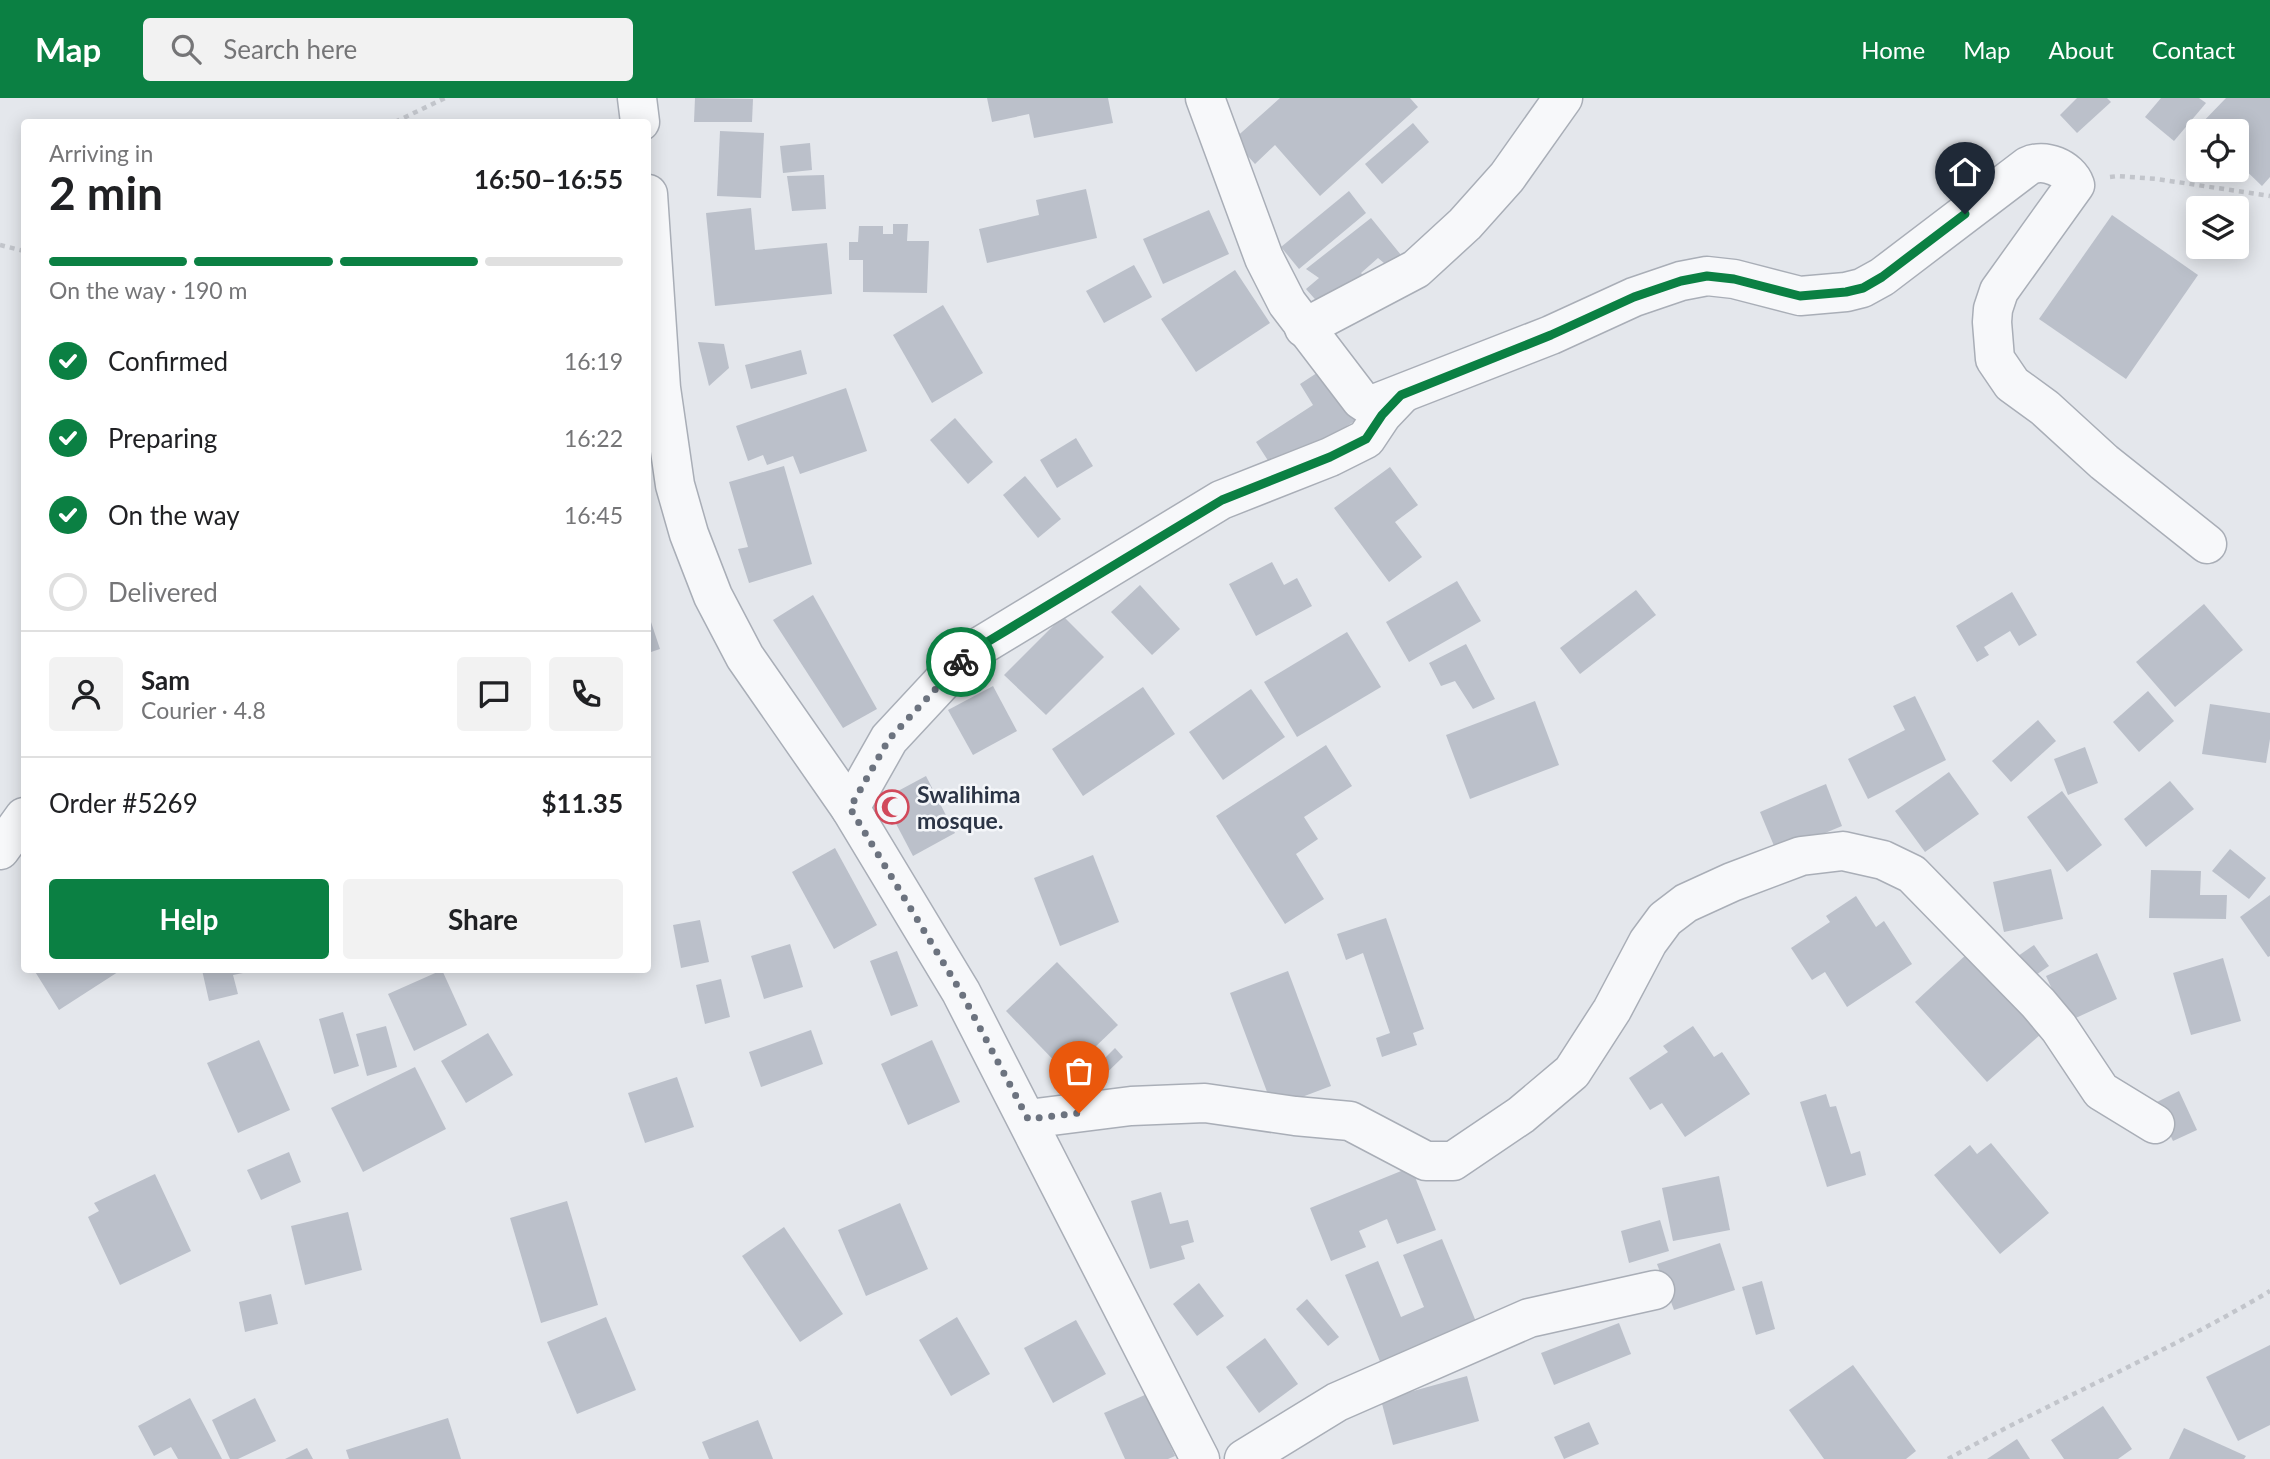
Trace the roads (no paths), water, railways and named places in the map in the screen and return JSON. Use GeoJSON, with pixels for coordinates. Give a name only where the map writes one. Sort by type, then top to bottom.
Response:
{"type":"FeatureCollection","features":[{"type":"Feature","properties":{"kind":"street"},"geometry":{"type":"LineString","coordinates":[[636,98],[640,119]]}},
{"type":"Feature","properties":{"kind":"street"},"geometry":{"type":"LineString","coordinates":[[1205,98],[1264,258],[1287,303],[1304,328],[1367,404],[1380,404],[1551,335],[1634,297],[1681,281],[1707,276],[1734,279],[1800,296],[1863,288],[1882,277],[2034,163],[2050,164],[2071,177],[2075,185],[1999,291],[1992,322],[1996,359],[2012,384],[2045,408],[2104,462],[2207,544]]}},
{"type":"Feature","properties":{"kind":"street"},"geometry":{"type":"LineString","coordinates":[[1304,328],[1416,268],[1465,225],[1507,177],[1563,98]]}},
{"type":"Feature","properties":{"kind":"street"},"geometry":{"type":"LineString","coordinates":[[651,239],[661,387],[675,485],[713,596],[745,657],[850,808],[961,992],[1200,1459]]}},
{"type":"Feature","properties":{"kind":"street"},"geometry":{"type":"LineString","coordinates":[[850,808],[889,739],[969,653],[1222,500],[1330,457],[1366,439],[1382,415],[1401,395]]}},
{"type":"Feature","properties":{"kind":"street"},"geometry":{"type":"LineString","coordinates":[[0,850],[21,821]]}},
{"type":"Feature","properties":{"kind":"street"},"geometry":{"type":"LineString","coordinates":[[1028,1119],[1131,1106],[1205,1102],[1295,1116],[1350,1121],[1426,1161],[1453,1161],[1521,1115],[1572,1072],[1612,1010],[1648,942],[1665,919],[1686,903],[1732,882],[1801,856],[1843,851],[1883,860],[1912,874],[2038,1003],[2059,1028],[2101,1091],[2155,1125]]}},
{"type":"Feature","properties":{"kind":"street"},"geometry":{"type":"LineString","coordinates":[[1244,1459],[1336,1402],[1529,1318],[1655,1290]]}},
{"type":"Feature","properties":{"kind":"place","name":"Swalihima mosque."},"geometry":{"type":"Point","coordinates":[892,807]}}]}
